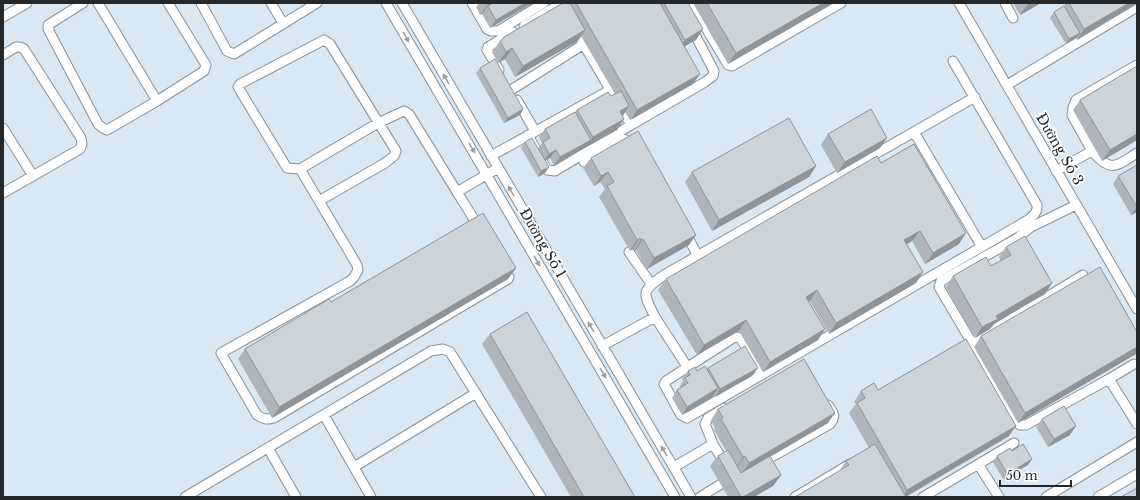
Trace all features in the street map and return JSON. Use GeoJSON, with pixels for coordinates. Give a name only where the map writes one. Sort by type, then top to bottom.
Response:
{"type":"FeatureCollection","features":[{"type":"Feature","properties":{"kind":"street"},"geometry":{"type":"LineString","coordinates":[[3,17],[28,3]]}},
{"type":"Feature","properties":{"kind":"street"},"geometry":{"type":"LineString","coordinates":[[83,3],[48,25],[48,29],[98,124],[107,130],[157,101],[204,71],[206,65],[168,3]]}},
{"type":"Feature","properties":{"kind":"street"},"geometry":{"type":"LineString","coordinates":[[98,3],[157,101]]}},
{"type":"Feature","properties":{"kind":"street"},"geometry":{"type":"LineString","coordinates":[[201,3],[227,51],[231,54],[234,54],[317,3]]}},
{"type":"Feature","properties":{"kind":"street"},"geometry":{"type":"LineString","coordinates":[[271,3],[283,24]]}},
{"type":"Feature","properties":{"kind":"street","name":"Đường Số 1"},"geometry":{"type":"LineString","coordinates":[[386,3],[674,497]]}},
{"type":"Feature","properties":{"kind":"street","name":"Đường Số 1"},"geometry":{"type":"LineString","coordinates":[[402,3],[691,497]]}},
{"type":"Feature","properties":{"kind":"street"},"geometry":{"type":"LineString","coordinates":[[472,3],[487,29],[491,32],[498,31],[544,3]]}},
{"type":"Feature","properties":{"kind":"street"},"geometry":{"type":"LineString","coordinates":[[691,3],[728,65],[732,66],[841,3]]}},
{"type":"Feature","properties":{"kind":"street","name":"Đường Số 3"},"geometry":{"type":"LineString","coordinates":[[959,3],[1137,309]]}},
{"type":"Feature","properties":{"kind":"street"},"geometry":{"type":"LineString","coordinates":[[1005,3],[1013,18]]}},
{"type":"Feature","properties":{"kind":"street"},"geometry":{"type":"LineString","coordinates":[[631,125],[561,4],[488,47],[488,53],[507,84],[532,133],[547,170],[555,171],[713,76],[714,71],[689,23]]}},
{"type":"Feature","properties":{"kind":"street"},"geometry":{"type":"LineString","coordinates":[[1007,86],[1137,7]]}},
{"type":"Feature","properties":{"kind":"street"},"geometry":{"type":"LineString","coordinates":[[319,201],[385,163],[394,156],[396,151],[378,123],[330,44],[324,40],[240,84],[238,87],[287,168],[300,169],[378,123],[404,111],[409,114],[485,238]]}},
{"type":"Feature","properties":{"kind":"street"},"geometry":{"type":"LineString","coordinates":[[507,84],[584,44]]}},
{"type":"Feature","properties":{"kind":"street"},"geometry":{"type":"LineString","coordinates":[[3,54],[16,47],[20,47],[24,50],[81,138],[82,144],[80,149],[3,193]]}},
{"type":"Feature","properties":{"kind":"street"},"geometry":{"type":"LineString","coordinates":[[762,375],[741,339],[737,337],[733,338],[666,381],[664,384],[681,415],[687,418],[762,375],[1028,220],[1038,210],[1037,205],[953,61]]}},
{"type":"Feature","properties":{"kind":"street"},"geometry":{"type":"LineString","coordinates":[[1137,65],[1076,100],[1072,115],[1092,151],[1102,162],[1111,166],[1118,165],[1137,153]]}},
{"type":"Feature","properties":{"kind":"street"},"geometry":{"type":"LineString","coordinates":[[491,156],[610,90]]}},
{"type":"Feature","properties":{"kind":"street"},"geometry":{"type":"LineString","coordinates":[[688,368],[655,317],[645,297],[646,291],[651,284],[664,275],[975,97]]}},
{"type":"Feature","properties":{"kind":"street"},"geometry":{"type":"LineString","coordinates":[[3,128],[33,176]]}},
{"type":"Feature","properties":{"kind":"street"},"geometry":{"type":"LineString","coordinates":[[914,132],[982,247]]}},
{"type":"Feature","properties":{"kind":"street"},"geometry":{"type":"LineString","coordinates":[[584,162],[621,139],[631,141],[638,150]]}},
{"type":"Feature","properties":{"kind":"street"},"geometry":{"type":"LineString","coordinates":[[1056,170],[1092,151]]}},
{"type":"Feature","properties":{"kind":"street"},"geometry":{"type":"LineString","coordinates":[[457,192],[498,168]]}},
{"type":"Feature","properties":{"kind":"street"},"geometry":{"type":"LineString","coordinates":[[300,169],[357,265],[358,270],[354,277],[221,353],[256,415],[262,418],[274,418],[508,279],[509,277],[497,258]]}},
{"type":"Feature","properties":{"kind":"street"},"geometry":{"type":"LineString","coordinates":[[1076,205],[1031,227],[1016,239],[941,281],[939,287],[972,343],[970,346],[1016,422],[1020,425],[1026,425],[1134,364]]}},
{"type":"Feature","properties":{"kind":"street"},"geometry":{"type":"LineString","coordinates":[[679,223],[698,256]]}},
{"type":"Feature","properties":{"kind":"street"},"geometry":{"type":"LineString","coordinates":[[629,252],[651,284]]}},
{"type":"Feature","properties":{"kind":"street"},"geometry":{"type":"LineString","coordinates":[[972,343],[1083,275]]}},
{"type":"Feature","properties":{"kind":"street"},"geometry":{"type":"LineString","coordinates":[[602,346],[655,317]]}},
{"type":"Feature","properties":{"kind":"street"},"geometry":{"type":"LineString","coordinates":[[185,497],[432,351],[443,349],[450,352],[541,497]]}},
{"type":"Feature","properties":{"kind":"street"},"geometry":{"type":"LineString","coordinates":[[1109,379],[1137,424]]}},
{"type":"Feature","properties":{"kind":"street"},"geometry":{"type":"LineString","coordinates":[[354,467],[476,393]]}},
{"type":"Feature","properties":{"kind":"street"},"geometry":{"type":"LineString","coordinates":[[754,468],[830,424],[834,419],[834,415],[823,397]]}},
{"type":"Feature","properties":{"kind":"street"},"geometry":{"type":"LineString","coordinates":[[730,471],[713,444],[705,424],[708,418],[736,402]]}},
{"type":"Feature","properties":{"kind":"street"},"geometry":{"type":"LineString","coordinates":[[324,415],[371,497]]}},
{"type":"Feature","properties":{"kind":"street"},"geometry":{"type":"LineString","coordinates":[[1046,497],[1137,442]]}},
{"type":"Feature","properties":{"kind":"street"},"geometry":{"type":"LineString","coordinates":[[923,497],[1014,443]]}},
{"type":"Feature","properties":{"kind":"street"},"geometry":{"type":"LineString","coordinates":[[674,467],[713,444]]}},
{"type":"Feature","properties":{"kind":"street"},"geometry":{"type":"LineString","coordinates":[[268,448],[296,497]]}},
{"type":"Feature","properties":{"kind":"street"},"geometry":{"type":"LineString","coordinates":[[795,497],[858,459]]}},
{"type":"Feature","properties":{"kind":"street"},"geometry":{"type":"LineString","coordinates":[[978,464],[999,497]]}},
{"type":"Feature","properties":{"kind":"street"},"geometry":{"type":"LineString","coordinates":[[1098,497],[1137,474]]}},
{"type":"Feature","properties":{"kind":"street"},"geometry":{"type":"LineString","coordinates":[[700,497],[721,484]]}},
{"type":"Feature","properties":{"kind":"shaded area"},"geometry":{"type":"Polygon","coordinates":[[[3,3],[1137,3],[1137,497],[3,497],[3,3]]]}},
{"type":"Feature","properties":{"kind":"building"},"geometry":{"type":"Polygon","coordinates":[[[493,3],[525,3],[496,20],[488,6],[493,3]]]}},
{"type":"Feature","properties":{"kind":"building"},"geometry":{"type":"Polygon","coordinates":[[[563,3],[570,3],[585,30],[523,66],[512,48],[506,52],[500,41],[504,37],[563,3]]]}},
{"type":"Feature","properties":{"kind":"building"},"geometry":{"type":"Polygon","coordinates":[[[576,3],[660,3],[700,74],[637,110],[576,3]]]}},
{"type":"Feature","properties":{"kind":"building"},"geometry":{"type":"Polygon","coordinates":[[[664,3],[688,3],[703,29],[685,40],[664,3]]]}},
{"type":"Feature","properties":{"kind":"building"},"geometry":{"type":"Polygon","coordinates":[[[707,3],[823,3],[736,53],[707,3]]]}},
{"type":"Feature","properties":{"kind":"building"},"geometry":{"type":"Polygon","coordinates":[[[1069,3],[1129,3],[1084,29],[1069,3]]]}},
{"type":"Feature","properties":{"kind":"building"},"geometry":{"type":"Polygon","coordinates":[[[1064,6],[1080,33],[1069,39],[1054,12],[1064,6]]]}},
{"type":"Feature","properties":{"kind":"building"},"geometry":{"type":"Polygon","coordinates":[[[495,59],[523,109],[508,118],[480,68],[495,59]]]}},
{"type":"Feature","properties":{"kind":"building"},"geometry":{"type":"Polygon","coordinates":[[[1137,66],[1137,134],[1110,150],[1080,100],[1137,66]]]}},
{"type":"Feature","properties":{"kind":"building"},"geometry":{"type":"Polygon","coordinates":[[[621,91],[629,106],[620,111],[624,119],[593,137],[577,110],[608,92],[611,96],[621,91]]]}},
{"type":"Feature","properties":{"kind":"building"},"geometry":{"type":"Polygon","coordinates":[[[871,109],[887,138],[845,162],[828,134],[871,109]]]}},
{"type":"Feature","properties":{"kind":"building"},"geometry":{"type":"Polygon","coordinates":[[[575,112],[591,140],[560,157],[556,150],[549,154],[543,142],[550,138],[545,129],[575,112]]]}},
{"type":"Feature","properties":{"kind":"building"},"geometry":{"type":"Polygon","coordinates":[[[789,118],[816,166],[719,220],[692,172],[789,118]]]}},
{"type":"Feature","properties":{"kind":"building"},"geometry":{"type":"Polygon","coordinates":[[[638,131],[696,235],[654,258],[643,239],[641,240],[640,238],[637,240],[607,186],[614,182],[608,172],[601,176],[591,158],[638,131]]]}},
{"type":"Feature","properties":{"kind":"building"},"geometry":{"type":"Polygon","coordinates":[[[532,138],[549,167],[541,171],[525,142],[532,138]]]}},
{"type":"Feature","properties":{"kind":"building"},"geometry":{"type":"Polygon","coordinates":[[[914,144],[966,233],[933,253],[920,231],[904,240],[923,272],[836,323],[817,290],[806,297],[825,329],[770,362],[746,320],[704,345],[666,279],[877,156],[881,163],[914,144]]]}},
{"type":"Feature","properties":{"kind":"building"},"geometry":{"type":"Polygon","coordinates":[[[1137,165],[1137,207],[1118,176],[1137,165]]]}},
{"type":"Feature","properties":{"kind":"building"},"geometry":{"type":"Polygon","coordinates":[[[483,213],[516,268],[279,407],[245,349],[329,299],[331,302],[483,213]]]}},
{"type":"Feature","properties":{"kind":"building"},"geometry":{"type":"Polygon","coordinates":[[[1025,236],[1052,283],[996,316],[998,319],[982,327],[953,276],[986,257],[991,266],[1011,255],[1006,247],[1025,236]]]}},
{"type":"Feature","properties":{"kind":"building"},"geometry":{"type":"Polygon","coordinates":[[[1100,267],[1137,332],[1137,347],[1025,413],[981,336],[1100,267]]]}},
{"type":"Feature","properties":{"kind":"building"},"geometry":{"type":"Polygon","coordinates":[[[527,312],[635,497],[584,497],[490,334],[527,312]]]}},
{"type":"Feature","properties":{"kind":"building"},"geometry":{"type":"Polygon","coordinates":[[[966,339],[1016,426],[907,490],[857,403],[865,398],[861,391],[874,383],[878,390],[966,339]]]}},
{"type":"Feature","properties":{"kind":"building"},"geometry":{"type":"Polygon","coordinates":[[[745,346],[758,368],[720,389],[708,368],[745,346]]]}},
{"type":"Feature","properties":{"kind":"building"},"geometry":{"type":"Polygon","coordinates":[[[804,359],[835,413],[749,463],[745,456],[743,457],[721,419],[723,418],[718,409],[804,359]]]}},
{"type":"Feature","properties":{"kind":"building"},"geometry":{"type":"Polygon","coordinates":[[[705,366],[718,388],[687,407],[677,390],[688,383],[685,378],[690,375],[688,371],[695,367],[697,371],[705,366]]]}},
{"type":"Feature","properties":{"kind":"building"},"geometry":{"type":"Polygon","coordinates":[[[1064,406],[1076,426],[1054,439],[1042,419],[1064,406]]]}},
{"type":"Feature","properties":{"kind":"building"},"geometry":{"type":"Polygon","coordinates":[[[875,444],[906,497],[795,497],[849,465],[846,461],[875,444]]]}},
{"type":"Feature","properties":{"kind":"building"},"geometry":{"type":"Polygon","coordinates":[[[1023,444],[1032,459],[1007,474],[997,456],[1010,448],[1012,451],[1023,444]]]}},
{"type":"Feature","properties":{"kind":"building"},"geometry":{"type":"Polygon","coordinates":[[[728,450],[741,473],[770,456],[781,475],[741,497],[718,456],[728,450]]]}},
{"type":"Feature","properties":{"kind":"building"},"geometry":{"type":"Polygon","coordinates":[[[1137,488],[1137,497],[1121,497],[1137,488]]]}}]}
